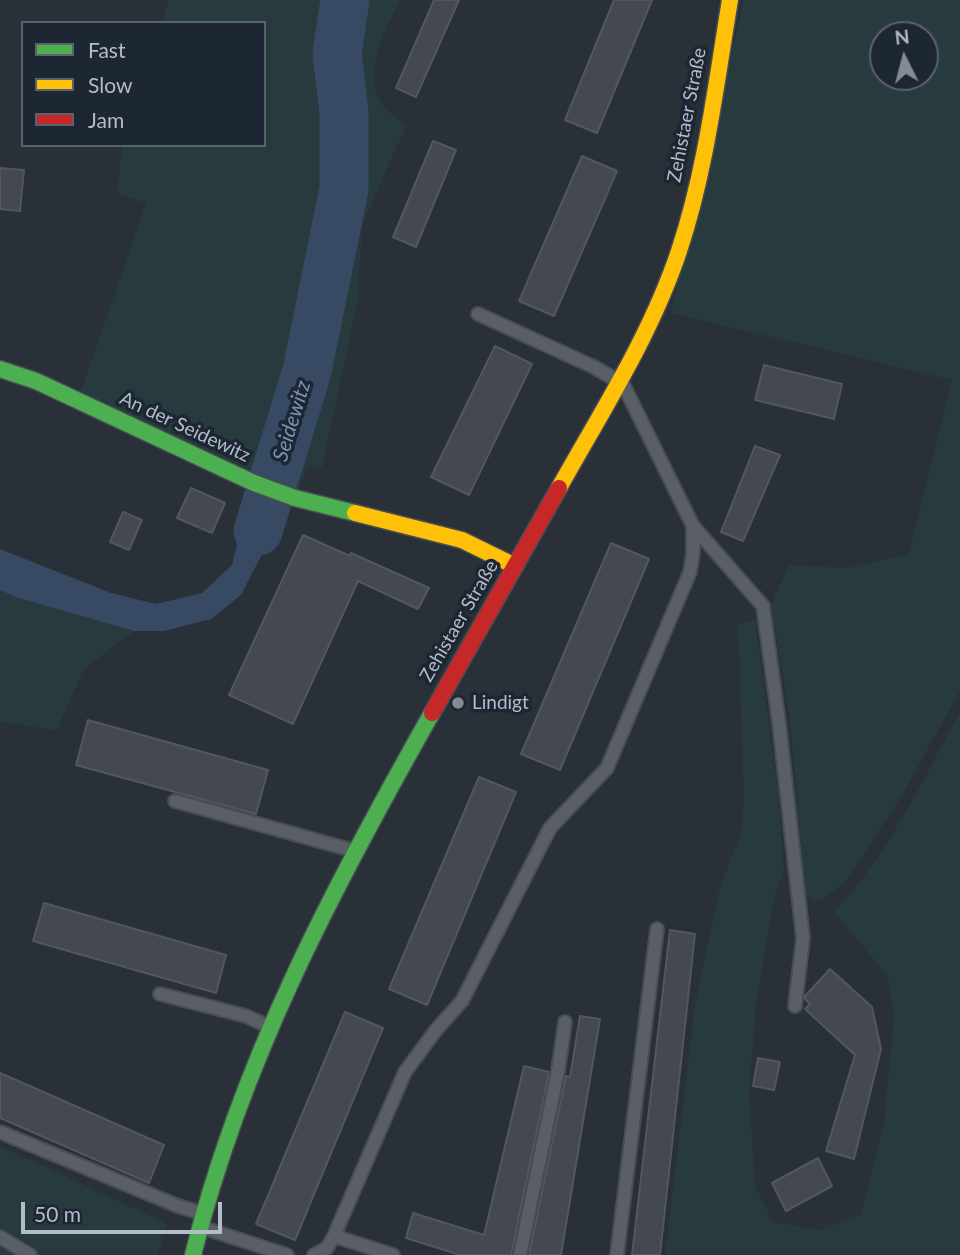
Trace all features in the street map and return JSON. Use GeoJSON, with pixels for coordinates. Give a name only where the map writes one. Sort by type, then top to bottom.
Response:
{"type":"FeatureCollection","features":[{"type":"Feature","properties":{"kind":"main road","name":"Zehistaer Straße"},"geometry":{"type":"LineString","coordinates":[[193,1255],[201,1220],[240,1101],[294,971],[405,758],[619,380],[668,281],[685,234],[706,137],[730,0]]}},
{"type":"Feature","properties":{"kind":"main road","name":"An der Seidewitz"},"geometry":{"type":"LineString","coordinates":[[0,369],[36,381],[254,483],[295,498],[462,540],[515,566]]}},
{"type":"Feature","properties":{"kind":"lane"},"geometry":{"type":"LineString","coordinates":[[478,314],[594,367],[623,384],[693,526],[763,606],[803,938],[795,1006]]}},
{"type":"Feature","properties":{"kind":"lane"},"geometry":{"type":"LineString","coordinates":[[314,1255],[327,1248],[334,1236],[405,1072],[461,1001],[550,828],[607,768],[690,572],[694,553],[693,526]]}},
{"type":"Feature","properties":{"kind":"lane"},"geometry":{"type":"LineString","coordinates":[[175,801],[356,851]]}},
{"type":"Feature","properties":{"kind":"lane"},"geometry":{"type":"LineString","coordinates":[[617,1255],[657,929]]}},
{"type":"Feature","properties":{"kind":"lane"},"geometry":{"type":"LineString","coordinates":[[160,994],[246,1016],[270,1027]]}},
{"type":"Feature","properties":{"kind":"lane"},"geometry":{"type":"LineString","coordinates":[[520,1255],[558,1071],[565,1022]]}},
{"type":"Feature","properties":{"kind":"lane"},"geometry":{"type":"LineString","coordinates":[[0,1132],[178,1206],[201,1220],[287,1255]]}},
{"type":"Feature","properties":{"kind":"lane"},"geometry":{"type":"LineString","coordinates":[[334,1236],[393,1255]]}},
{"type":"Feature","properties":{"kind":"lane"},"geometry":{"type":"LineString","coordinates":[[0,1237],[30,1255]]}},
{"type":"Feature","properties":{"kind":"green space"},"geometry":{"type":"Polygon","coordinates":[[[169,0],[345,0],[337,54],[344,111],[344,189],[307,371],[275,481],[80,394],[146,203],[117,193],[122,147],[266,147],[266,21],[162,21],[169,0]]]}},
{"type":"Feature","properties":{"kind":"green space"},"geometry":{"type":"Polygon","coordinates":[[[356,0],[400,0],[382,39],[374,83],[385,108],[406,126],[362,225],[358,299],[322,468],[309,466],[298,489],[290,486],[342,277],[351,206],[354,120],[350,52],[356,0]]]}},
{"type":"Feature","properties":{"kind":"green space"},"geometry":{"type":"Polygon","coordinates":[[[744,0],[960,0],[960,691],[900,799],[846,881],[827,897],[817,901],[805,895],[790,719],[771,605],[789,565],[847,568],[909,554],[952,380],[671,313],[744,0]]]}},
{"type":"Feature","properties":{"kind":"green space"},"geometry":{"type":"Polygon","coordinates":[[[0,590],[15,597],[134,631],[84,669],[57,730],[0,722],[0,590]]]}},
{"type":"Feature","properties":{"kind":"green space"},"geometry":{"type":"Polygon","coordinates":[[[755,619],[778,790],[784,870],[775,893],[756,1004],[749,1096],[755,1185],[773,1222],[820,1230],[861,1215],[884,1122],[894,1015],[888,977],[834,912],[871,867],[887,842],[960,712],[960,1255],[665,1255],[695,1004],[721,883],[741,835],[744,799],[738,625],[755,619]]]}},
{"type":"Feature","properties":{"kind":"green space"},"geometry":{"type":"Polygon","coordinates":[[[0,1146],[168,1224],[158,1255],[0,1255],[0,1146]]]}},
{"type":"Feature","properties":{"kind":"water"},"geometry":{"type":"Polygon","coordinates":[[[345,0],[356,0],[350,52],[354,120],[351,206],[342,277],[290,486],[275,481],[307,371],[344,189],[344,111],[337,54],[345,0]]]}},
{"type":"Feature","properties":{"kind":"water"},"geometry":{"type":"Polygon","coordinates":[[[250,492],[284,505],[275,529],[241,595],[211,619],[164,631],[134,631],[15,597],[0,590],[0,549],[111,593],[156,604],[202,593],[232,565],[250,492]]]}},
{"type":"Feature","properties":{"kind":"building"},"geometry":{"type":"Polygon","coordinates":[[[434,0],[459,0],[416,97],[396,88],[434,0]]]}},
{"type":"Feature","properties":{"kind":"building"},"geometry":{"type":"Polygon","coordinates":[[[614,0],[652,0],[597,133],[565,120],[614,0]]]}},
{"type":"Feature","properties":{"kind":"building"},"geometry":{"type":"Polygon","coordinates":[[[433,141],[456,150],[416,247],[393,237],[433,141]]]}},
{"type":"Feature","properties":{"kind":"building"},"geometry":{"type":"Polygon","coordinates":[[[582,156],[617,171],[554,316],[519,301],[582,156]]]}},
{"type":"Feature","properties":{"kind":"building"},"geometry":{"type":"Polygon","coordinates":[[[0,168],[24,170],[20,211],[0,209],[0,168]]]}},
{"type":"Feature","properties":{"kind":"building"},"geometry":{"type":"Polygon","coordinates":[[[495,346],[532,364],[469,495],[431,477],[495,346]]]}},
{"type":"Feature","properties":{"kind":"building"},"geometry":{"type":"Polygon","coordinates":[[[764,365],[842,384],[834,419],[755,400],[764,365]]]}},
{"type":"Feature","properties":{"kind":"building"},"geometry":{"type":"Polygon","coordinates":[[[755,446],[780,455],[743,541],[721,532],[755,446]]]}},
{"type":"Feature","properties":{"kind":"building"},"geometry":{"type":"Polygon","coordinates":[[[191,488],[225,503],[212,533],[177,518],[191,488]]]}},
{"type":"Feature","properties":{"kind":"building"},"geometry":{"type":"Polygon","coordinates":[[[123,512],[142,520],[129,550],[110,542],[123,512]]]}},
{"type":"Feature","properties":{"kind":"building"},"geometry":{"type":"Polygon","coordinates":[[[303,535],[429,588],[418,609],[358,581],[293,724],[229,695],[303,535]]]}},
{"type":"Feature","properties":{"kind":"building"},"geometry":{"type":"Polygon","coordinates":[[[611,543],[649,559],[560,770],[521,754],[611,543]]]}},
{"type":"Feature","properties":{"kind":"building"},"geometry":{"type":"Polygon","coordinates":[[[88,720],[268,770],[256,814],[76,765],[88,720]]]}},
{"type":"Feature","properties":{"kind":"building"},"geometry":{"type":"Polygon","coordinates":[[[479,777],[516,792],[427,1005],[389,989],[479,777]]]}},
{"type":"Feature","properties":{"kind":"building"},"geometry":{"type":"Polygon","coordinates":[[[44,903],[226,955],[216,993],[33,941],[44,903]]]}},
{"type":"Feature","properties":{"kind":"building"},"geometry":{"type":"Polygon","coordinates":[[[670,930],[695,934],[660,1255],[632,1255],[670,930]]]}},
{"type":"Feature","properties":{"kind":"building"},"geometry":{"type":"Polygon","coordinates":[[[830,969],[872,1007],[881,1049],[854,1159],[826,1151],[855,1055],[805,1009],[810,1004],[805,996],[830,969]]]}},
{"type":"Feature","properties":{"kind":"building"},"geometry":{"type":"Polygon","coordinates":[[[345,1012],[383,1028],[295,1240],[256,1224],[345,1012]]]}},
{"type":"Feature","properties":{"kind":"building"},"geometry":{"type":"Polygon","coordinates":[[[580,1016],[600,1019],[561,1255],[529,1255],[566,1076],[570,1077],[580,1016]]]}},
{"type":"Feature","properties":{"kind":"building"},"geometry":{"type":"Polygon","coordinates":[[[758,1058],[780,1062],[774,1090],[753,1086],[758,1058]]]}},
{"type":"Feature","properties":{"kind":"building"},"geometry":{"type":"Polygon","coordinates":[[[524,1066],[549,1072],[511,1255],[460,1255],[406,1238],[413,1213],[484,1235],[524,1066]]]}},
{"type":"Feature","properties":{"kind":"building"},"geometry":{"type":"Polygon","coordinates":[[[0,1073],[164,1145],[149,1183],[0,1118],[0,1073]]]}},
{"type":"Feature","properties":{"kind":"building"},"geometry":{"type":"Polygon","coordinates":[[[818,1158],[832,1186],[786,1211],[772,1183],[818,1158]]]}},
{"type":"Feature","properties":{"kind":"waterway","name":"Seidewitz"},"geometry":{"type":"LineString","coordinates":[[258,531],[307,371],[344,189],[344,111],[337,54],[345,0]]}},
{"type":"Feature","properties":{"kind":"traffic: fast"},"geometry":{"type":"LineString","coordinates":[[0,369],[36,381],[254,483],[295,498],[355,513]]}},
{"type":"Feature","properties":{"kind":"traffic: fast"},"geometry":{"type":"LineString","coordinates":[[193,1255],[213,1183],[264,1044],[326,909],[432,713]]}},
{"type":"Feature","properties":{"kind":"traffic: slow"},"geometry":{"type":"LineString","coordinates":[[559,488],[640,343],[679,251],[703,158],[730,0]]}},
{"type":"Feature","properties":{"kind":"traffic: slow"},"geometry":{"type":"LineString","coordinates":[[355,513],[462,540],[515,566]]}},
{"type":"Feature","properties":{"kind":"traffic: jam"},"geometry":{"type":"LineString","coordinates":[[432,713],[559,488]]}},
{"type":"Feature","properties":{"kind":"place","name":"Lindigt"},"geometry":{"type":"Point","coordinates":[458,703]}}]}
